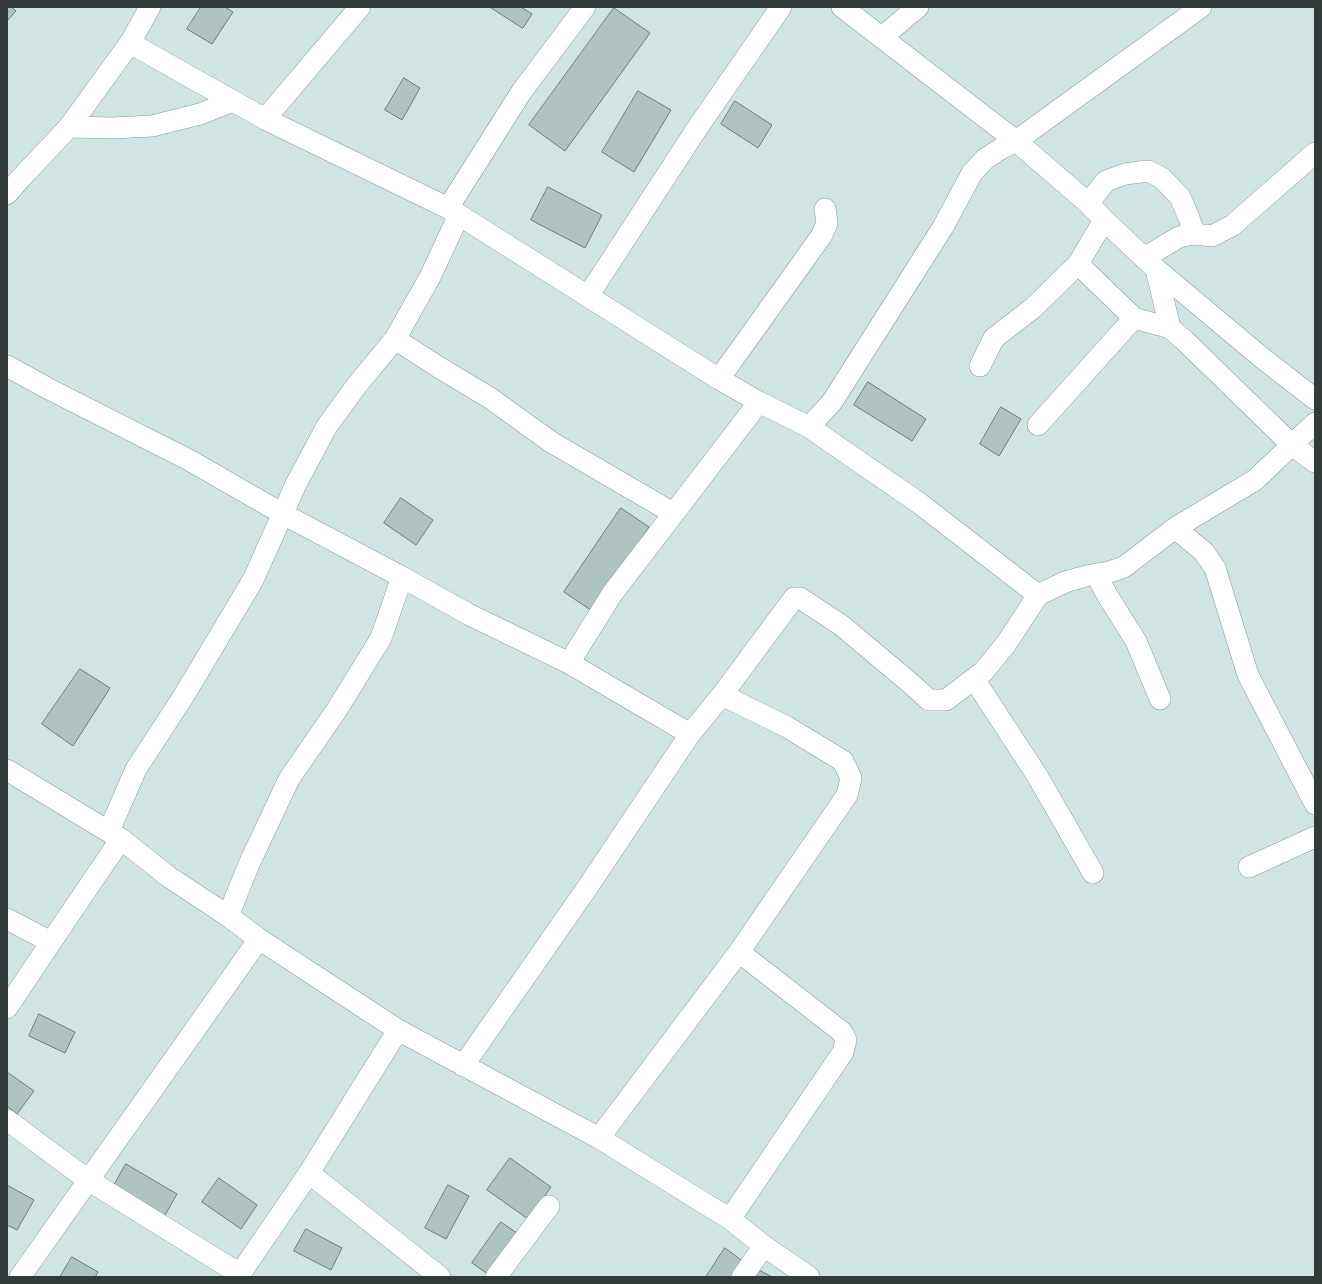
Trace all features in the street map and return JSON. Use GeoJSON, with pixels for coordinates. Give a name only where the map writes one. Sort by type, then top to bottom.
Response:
{"type":"FeatureCollection","features":[{"type":"Feature","properties":{"kind":"street"},"geometry":{"type":"LineString","coordinates":[[11,182],[69,127],[130,43],[150,7]]}},
{"type":"Feature","properties":{"kind":"street"},"geometry":{"type":"LineString","coordinates":[[265,119],[360,7]]}},
{"type":"Feature","properties":{"kind":"street"},"geometry":{"type":"LineString","coordinates":[[7,1008],[51,942],[115,835],[136,769],[183,697],[252,580],[284,514],[296,484],[327,426],[357,385],[395,339],[430,277],[453,212],[522,91],[585,7]]}},
{"type":"Feature","properties":{"kind":"street"},"geometry":{"type":"LineString","coordinates":[[588,296],[698,127],[781,7]]}},
{"type":"Feature","properties":{"kind":"street"},"geometry":{"type":"LineString","coordinates":[[842,7],[1016,141],[1088,203],[1150,263],[1262,357],[1315,399]]}},
{"type":"Feature","properties":{"kind":"street"},"geometry":{"type":"LineString","coordinates":[[882,37],[918,7]]}},
{"type":"Feature","properties":{"kind":"street"},"geometry":{"type":"LineString","coordinates":[[810,427],[832,402],[943,227],[972,172],[985,159],[1016,141],[1201,7]]}},
{"type":"Feature","properties":{"kind":"street"},"geometry":{"type":"LineString","coordinates":[[130,43],[265,119],[453,212],[720,379],[759,402],[810,427],[918,503],[1038,595]]}},
{"type":"Feature","properties":{"kind":"street"},"geometry":{"type":"LineString","coordinates":[[69,127],[113,128],[152,126],[200,114],[233,101]]}},
{"type":"Feature","properties":{"kind":"street"},"geometry":{"type":"LineString","coordinates":[[1150,263],[1179,238],[1194,234],[1212,236],[1233,225],[1315,153]]}},
{"type":"Feature","properties":{"kind":"street"},"geometry":{"type":"LineString","coordinates":[[1088,203],[1106,181],[1125,174],[1148,171],[1162,178],[1180,197],[1190,218],[1194,234]]}},
{"type":"Feature","properties":{"kind":"street"},"geometry":{"type":"LineString","coordinates":[[720,379],[822,235],[827,223],[825,209]]}},
{"type":"Feature","properties":{"kind":"street"},"geometry":{"type":"LineString","coordinates":[[980,366],[994,338],[1033,308],[1078,264],[1104,220]]}},
{"type":"Feature","properties":{"kind":"street"},"geometry":{"type":"LineString","coordinates":[[1150,263],[1170,328]]}},
{"type":"Feature","properties":{"kind":"street"},"geometry":{"type":"LineString","coordinates":[[1078,264],[1134,318],[1170,328],[1292,445],[1315,462]]}},
{"type":"Feature","properties":{"kind":"street"},"geometry":{"type":"LineString","coordinates":[[1038,425],[1134,318]]}},
{"type":"Feature","properties":{"kind":"street"},"geometry":{"type":"LineString","coordinates":[[395,339],[490,398],[550,442],[673,513]]}},
{"type":"Feature","properties":{"kind":"street"},"geometry":{"type":"LineString","coordinates":[[7,366],[189,460],[284,514],[402,576],[468,614],[568,663],[690,734]]}},
{"type":"Feature","properties":{"kind":"street"},"geometry":{"type":"LineString","coordinates":[[568,663],[612,594],[759,402]]}},
{"type":"Feature","properties":{"kind":"street"},"geometry":{"type":"LineString","coordinates":[[463,1066],[591,881],[690,734],[722,695],[794,598],[800,598],[840,625],[929,700],[946,700],[984,671],[1006,644],[1038,595],[1065,582],[1124,567],[1175,528],[1255,480],[1315,424]]}},
{"type":"Feature","properties":{"kind":"street"},"geometry":{"type":"LineString","coordinates":[[1175,528],[1204,552],[1215,568],[1248,675],[1315,804]]}},
{"type":"Feature","properties":{"kind":"street"},"geometry":{"type":"LineString","coordinates":[[1096,574],[1107,595],[1136,641],[1160,699]]}},
{"type":"Feature","properties":{"kind":"street"},"geometry":{"type":"LineString","coordinates":[[228,916],[249,864],[289,779],[336,711],[381,638],[402,576]]}},
{"type":"Feature","properties":{"kind":"street"},"geometry":{"type":"LineString","coordinates":[[974,679],[1038,777],[1093,874]]}},
{"type":"Feature","properties":{"kind":"street"},"geometry":{"type":"LineString","coordinates":[[599,1138],[739,952],[847,796],[851,778],[843,762],[787,727],[722,695]]}},
{"type":"Feature","properties":{"kind":"street"},"geometry":{"type":"LineString","coordinates":[[7,770],[115,835],[169,877],[228,916],[259,939],[398,1030],[599,1138],[730,1219],[764,1246],[809,1277]]}},
{"type":"Feature","properties":{"kind":"street"},"geometry":{"type":"LineString","coordinates":[[1249,867],[1315,837]]}},
{"type":"Feature","properties":{"kind":"street"},"geometry":{"type":"LineString","coordinates":[[7,919],[51,942]]}},
{"type":"Feature","properties":{"kind":"street"},"geometry":{"type":"LineString","coordinates":[[20,1277],[259,939]]}},
{"type":"Feature","properties":{"kind":"street"},"geometry":{"type":"LineString","coordinates":[[730,1219],[843,1052],[846,1040],[842,1032],[739,952]]}},
{"type":"Feature","properties":{"kind":"street"},"geometry":{"type":"LineString","coordinates":[[7,1120],[88,1180],[239,1275],[309,1173],[398,1030]]}},
{"type":"Feature","properties":{"kind":"street"},"geometry":{"type":"LineString","coordinates":[[309,1173],[440,1277]]}},
{"type":"Feature","properties":{"kind":"street"},"geometry":{"type":"LineString","coordinates":[[496,1277],[549,1206]]}},
{"type":"Feature","properties":{"kind":"street"},"geometry":{"type":"LineString","coordinates":[[742,1277],[764,1246]]}},
{"type":"Feature","properties":{"kind":"building"},"geometry":{"type":"Polygon","coordinates":[[[7,7],[11,7],[16,11],[7,21],[7,7]]]}},
{"type":"Feature","properties":{"kind":"building"},"geometry":{"type":"Polygon","coordinates":[[[201,7],[225,7],[233,12],[212,44],[187,29],[201,7]]]}},
{"type":"Feature","properties":{"kind":"building"},"geometry":{"type":"Polygon","coordinates":[[[490,7],[521,7],[532,14],[523,28],[490,7]]]}},
{"type":"Feature","properties":{"kind":"building"},"geometry":{"type":"Polygon","coordinates":[[[614,8],[650,33],[565,151],[529,125],[614,8]]]}},
{"type":"Feature","properties":{"kind":"building"},"geometry":{"type":"Polygon","coordinates":[[[404,78],[420,88],[402,120],[385,110],[404,78]]]}},
{"type":"Feature","properties":{"kind":"building"},"geometry":{"type":"Polygon","coordinates":[[[638,91],[671,110],[634,172],[602,152],[638,91]]]}},
{"type":"Feature","properties":{"kind":"building"},"geometry":{"type":"Polygon","coordinates":[[[735,101],[772,125],[758,148],[721,124],[735,101]]]}},
{"type":"Feature","properties":{"kind":"building"},"geometry":{"type":"Polygon","coordinates":[[[548,187],[602,215],[585,248],[531,220],[548,187]]]}},
{"type":"Feature","properties":{"kind":"building"},"geometry":{"type":"Polygon","coordinates":[[[868,382],[926,419],[912,441],[854,405],[868,382]]]}},
{"type":"Feature","properties":{"kind":"building"},"geometry":{"type":"Polygon","coordinates":[[[1001,407],[1021,419],[999,456],[980,444],[1001,407]]]}},
{"type":"Feature","properties":{"kind":"building"},"geometry":{"type":"Polygon","coordinates":[[[401,498],[433,520],[416,545],[384,523],[401,498]]]}},
{"type":"Feature","properties":{"kind":"building"},"geometry":{"type":"Polygon","coordinates":[[[621,508],[649,527],[592,611],[564,592],[621,508]]]}},
{"type":"Feature","properties":{"kind":"building"},"geometry":{"type":"Polygon","coordinates":[[[80,669],[110,688],[73,746],[42,724],[80,669]]]}},
{"type":"Feature","properties":{"kind":"building"},"geometry":{"type":"Polygon","coordinates":[[[39,1014],[75,1032],[65,1053],[29,1036],[39,1014]]]}},
{"type":"Feature","properties":{"kind":"building"},"geometry":{"type":"Polygon","coordinates":[[[7,1072],[34,1091],[17,1114],[7,1106],[7,1072]]]}},
{"type":"Feature","properties":{"kind":"building"},"geometry":{"type":"Polygon","coordinates":[[[510,1158],[551,1187],[528,1219],[487,1190],[510,1158]]]}},
{"type":"Feature","properties":{"kind":"building"},"geometry":{"type":"Polygon","coordinates":[[[126,1164],[177,1194],[164,1217],[113,1187],[126,1164]]]}},
{"type":"Feature","properties":{"kind":"building"},"geometry":{"type":"Polygon","coordinates":[[[219,1178],[257,1205],[241,1229],[202,1202],[219,1178]]]}},
{"type":"Feature","properties":{"kind":"building"},"geometry":{"type":"Polygon","coordinates":[[[7,1185],[34,1200],[17,1230],[7,1225],[7,1185]]]}},
{"type":"Feature","properties":{"kind":"building"},"geometry":{"type":"Polygon","coordinates":[[[448,1185],[469,1196],[446,1239],[425,1228],[448,1185]]]}},
{"type":"Feature","properties":{"kind":"building"},"geometry":{"type":"Polygon","coordinates":[[[501,1222],[521,1236],[492,1277],[472,1263],[501,1222]]]}},
{"type":"Feature","properties":{"kind":"building"},"geometry":{"type":"Polygon","coordinates":[[[306,1229],[342,1248],[331,1270],[294,1251],[306,1229]]]}},
{"type":"Feature","properties":{"kind":"building"},"geometry":{"type":"Polygon","coordinates":[[[725,1248],[744,1262],[733,1277],[706,1277],[725,1248]]]}},
{"type":"Feature","properties":{"kind":"building"},"geometry":{"type":"Polygon","coordinates":[[[72,1257],[98,1272],[95,1277],[60,1277],[72,1257]]]}},
{"type":"Feature","properties":{"kind":"building"},"geometry":{"type":"Polygon","coordinates":[[[759,1270],[772,1277],[755,1277],[759,1270]]]}}]}
